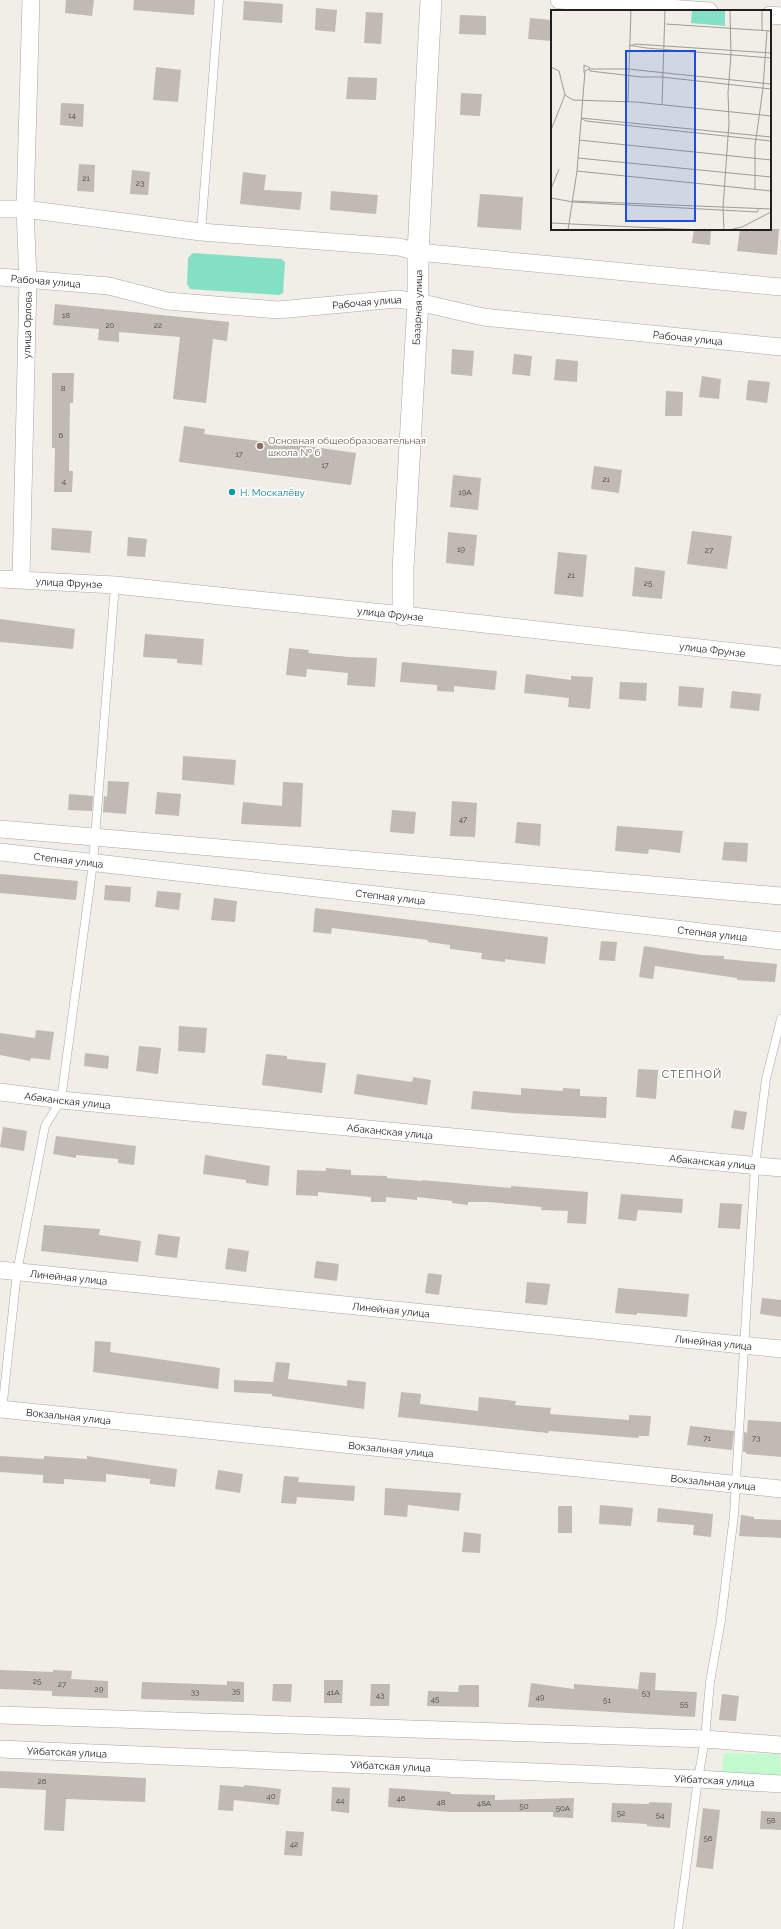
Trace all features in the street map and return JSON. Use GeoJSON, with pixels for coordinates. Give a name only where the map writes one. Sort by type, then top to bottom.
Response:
{"type":"FeatureCollection","features":[{"type":"Feature","properties":{"kind":"street","name":"улица Орлова"},"geometry":{"type":"LineString","coordinates":[[21,579],[28,280],[25,209],[31,0]]}},
{"type":"Feature","properties":{"kind":"street","name":"Базарная улица"},"geometry":{"type":"LineString","coordinates":[[404,615],[403,569],[418,302],[418,252],[431,0]]}},
{"type":"Feature","properties":{"kind":"street"},"geometry":{"type":"LineString","coordinates":[[559,0],[695,10]]}},
{"type":"Feature","properties":{"kind":"street"},"geometry":{"type":"LineString","coordinates":[[0,209],[25,209],[200,232],[399,247],[418,252],[781,287]]}},
{"type":"Feature","properties":{"kind":"street","name":"Рабочая улица"},"geometry":{"type":"LineString","coordinates":[[0,277],[109,286],[167,301],[278,310],[397,299],[418,302],[483,317],[781,347]]}},
{"type":"Feature","properties":{"kind":"street","name":"улица Фрунзе"},"geometry":{"type":"LineString","coordinates":[[0,579],[115,585],[404,615],[781,657]]}},
{"type":"Feature","properties":{"kind":"street"},"geometry":{"type":"LineString","coordinates":[[0,829],[781,896]]}},
{"type":"Feature","properties":{"kind":"street","name":"Степная улица"},"geometry":{"type":"LineString","coordinates":[[0,852],[781,941]]}},
{"type":"Feature","properties":{"kind":"street","name":"Абаканская улица"},"geometry":{"type":"LineString","coordinates":[[0,1092],[61,1100],[781,1168]]}},
{"type":"Feature","properties":{"kind":"street","name":"Линейная улица"},"geometry":{"type":"LineString","coordinates":[[0,1270],[781,1349]]}},
{"type":"Feature","properties":{"kind":"street","name":"Вокзальная улица"},"geometry":{"type":"LineString","coordinates":[[1,1412],[781,1489]]}},
{"type":"Feature","properties":{"kind":"street"},"geometry":{"type":"LineString","coordinates":[[0,1715],[705,1739],[781,1745]]}},
{"type":"Feature","properties":{"kind":"street","name":"Уйбатская улица"},"geometry":{"type":"LineString","coordinates":[[0,1749],[698,1779],[781,1784]]}},
{"type":"Feature","properties":{"kind":"lane"},"geometry":{"type":"LineString","coordinates":[[200,232],[219,0]]}},
{"type":"Feature","properties":{"kind":"lane"},"geometry":{"type":"LineString","coordinates":[[1,1412],[17,1272],[45,1126],[61,1100],[93,863],[115,585]]}},
{"type":"Feature","properties":{"kind":"lane"},"geometry":{"type":"LineString","coordinates":[[678,1929],[698,1779],[705,1739],[710,1682],[721,1620],[734,1515],[755,1166],[766,1079],[781,1019]]}},
{"type":"Feature","properties":{"kind":"green space"},"geometry":{"type":"Polygon","coordinates":[[[193,253],[281,259],[285,262],[283,293],[279,295],[190,289],[187,284],[188,258],[193,253]]]}},
{"type":"Feature","properties":{"kind":"green space"},"geometry":{"type":"Polygon","coordinates":[[[725,1753],[780,1754],[781,1779],[725,1775],[722,1772],[723,1755],[725,1753]]]}},
{"type":"Feature","properties":{"kind":"building"},"geometry":{"type":"Polygon","coordinates":[[[66,0],[94,0],[92,16],[65,13],[66,0]]]}},
{"type":"Feature","properties":{"kind":"building"},"geometry":{"type":"Polygon","coordinates":[[[134,0],[195,0],[194,15],[133,10],[134,0]]]}},
{"type":"Feature","properties":{"kind":"building"},"geometry":{"type":"Polygon","coordinates":[[[244,1],[283,4],[282,23],[243,20],[244,1]]]}},
{"type":"Feature","properties":{"kind":"building"},"geometry":{"type":"Polygon","coordinates":[[[316,8],[337,10],[335,32],[315,30],[316,8]]]}},
{"type":"Feature","properties":{"kind":"building"},"geometry":{"type":"Polygon","coordinates":[[[366,12],[383,13],[381,44],[364,43],[366,12]]]}},
{"type":"Feature","properties":{"kind":"building"},"geometry":{"type":"Polygon","coordinates":[[[460,15],[486,16],[486,35],[459,34],[460,15]]]}},
{"type":"Feature","properties":{"kind":"building"},"geometry":{"type":"Polygon","coordinates":[[[530,18],[551,20],[551,41],[528,39],[530,18]]]}},
{"type":"Feature","properties":{"kind":"building"},"geometry":{"type":"Polygon","coordinates":[[[156,67],[181,70],[178,102],[153,100],[156,67]]]}},
{"type":"Feature","properties":{"kind":"building"},"geometry":{"type":"Polygon","coordinates":[[[348,77],[377,78],[376,100],[346,99],[348,77]]]}},
{"type":"Feature","properties":{"kind":"building"},"geometry":{"type":"Polygon","coordinates":[[[461,93],[482,94],[480,116],[460,115],[461,93]]]}},
{"type":"Feature","properties":{"kind":"building"},"geometry":{"type":"Polygon","coordinates":[[[61,103],[84,104],[83,127],[60,125],[61,103]]]}},
{"type":"Feature","properties":{"kind":"building"},"geometry":{"type":"Polygon","coordinates":[[[79,164],[95,165],[94,192],[77,191],[79,164]]]}},
{"type":"Feature","properties":{"kind":"building"},"geometry":{"type":"Polygon","coordinates":[[[132,170],[150,172],[148,195],[130,194],[132,170]]]}},
{"type":"Feature","properties":{"kind":"building"},"geometry":{"type":"Polygon","coordinates":[[[243,172],[266,175],[264,190],[302,192],[300,210],[240,204],[243,172]]]}},
{"type":"Feature","properties":{"kind":"building"},"geometry":{"type":"Polygon","coordinates":[[[331,191],[378,195],[376,214],[330,210],[331,191]]]}},
{"type":"Feature","properties":{"kind":"building"},"geometry":{"type":"Polygon","coordinates":[[[480,194],[523,197],[521,230],[477,227],[480,194]]]}},
{"type":"Feature","properties":{"kind":"building"},"geometry":{"type":"Polygon","coordinates":[[[779,229],[777,255],[737,251],[740,230],[779,229]]]}},
{"type":"Feature","properties":{"kind":"building"},"geometry":{"type":"Polygon","coordinates":[[[694,230],[711,230],[710,245],[692,243],[694,230]]]}},
{"type":"Feature","properties":{"kind":"building"},"geometry":{"type":"Polygon","coordinates":[[[55,304],[229,322],[227,341],[213,339],[206,403],[173,399],[180,337],[119,332],[119,342],[98,340],[99,329],[53,325],[55,304]]]}},
{"type":"Feature","properties":{"kind":"building"},"geometry":{"type":"Polygon","coordinates":[[[452,349],[474,351],[472,376],[451,374],[452,349]]]}},
{"type":"Feature","properties":{"kind":"building"},"geometry":{"type":"Polygon","coordinates":[[[514,354],[532,356],[530,376],[512,374],[514,354]]]}},
{"type":"Feature","properties":{"kind":"building"},"geometry":{"type":"Polygon","coordinates":[[[556,359],[578,361],[577,382],[554,380],[556,359]]]}},
{"type":"Feature","properties":{"kind":"building"},"geometry":{"type":"Polygon","coordinates":[[[52,373],[74,373],[73,403],[70,403],[69,471],[73,471],[72,492],[54,492],[55,448],[52,448],[52,373]]]}},
{"type":"Feature","properties":{"kind":"building"},"geometry":{"type":"Polygon","coordinates":[[[702,376],[721,379],[719,399],[699,397],[702,376]]]}},
{"type":"Feature","properties":{"kind":"building"},"geometry":{"type":"Polygon","coordinates":[[[748,380],[770,382],[767,403],[746,400],[748,380]]]}},
{"type":"Feature","properties":{"kind":"building"},"geometry":{"type":"Polygon","coordinates":[[[666,391],[683,392],[682,416],[665,416],[666,391]]]}},
{"type":"Feature","properties":{"kind":"building"},"geometry":{"type":"Polygon","coordinates":[[[184,426],[205,429],[204,434],[276,443],[277,438],[300,442],[299,445],[356,453],[351,485],[179,462],[184,426]]]}},
{"type":"Feature","properties":{"kind":"building"},"geometry":{"type":"Polygon","coordinates":[[[594,466],[622,470],[619,493],[591,489],[594,466]]]}},
{"type":"Feature","properties":{"kind":"building"},"geometry":{"type":"Polygon","coordinates":[[[453,475],[481,478],[478,510],[450,507],[453,475]]]}},
{"type":"Feature","properties":{"kind":"building"},"geometry":{"type":"Polygon","coordinates":[[[52,528],[92,531],[90,553],[51,550],[52,528]]]}},
{"type":"Feature","properties":{"kind":"building"},"geometry":{"type":"Polygon","coordinates":[[[692,531],[732,536],[727,569],[687,564],[692,531]]]}},
{"type":"Feature","properties":{"kind":"building"},"geometry":{"type":"Polygon","coordinates":[[[448,532],[477,535],[474,566],[446,563],[448,532]]]}},
{"type":"Feature","properties":{"kind":"building"},"geometry":{"type":"Polygon","coordinates":[[[128,537],[147,539],[145,557],[127,556],[128,537]]]}},
{"type":"Feature","properties":{"kind":"building"},"geometry":{"type":"Polygon","coordinates":[[[558,552],[587,555],[583,597],[554,594],[558,552]]]}},
{"type":"Feature","properties":{"kind":"building"},"geometry":{"type":"Polygon","coordinates":[[[635,567],[665,571],[662,599],[632,596],[635,567]]]}},
{"type":"Feature","properties":{"kind":"building"},"geometry":{"type":"Polygon","coordinates":[[[0,619],[75,629],[73,649],[0,642],[0,619]]]}},
{"type":"Feature","properties":{"kind":"building"},"geometry":{"type":"Polygon","coordinates":[[[145,634],[204,639],[202,665],[177,663],[177,659],[143,657],[145,634]]]}},
{"type":"Feature","properties":{"kind":"building"},"geometry":{"type":"Polygon","coordinates":[[[289,648],[309,650],[308,653],[377,658],[375,687],[347,685],[348,673],[307,669],[306,677],[286,675],[289,648]]]}},
{"type":"Feature","properties":{"kind":"building"},"geometry":{"type":"Polygon","coordinates":[[[402,662],[497,671],[495,690],[454,686],[454,692],[437,691],[437,685],[400,682],[402,662]]]}},
{"type":"Feature","properties":{"kind":"building"},"geometry":{"type":"Polygon","coordinates":[[[526,674],[571,680],[571,676],[593,677],[590,709],[568,707],[569,698],[524,693],[526,674]]]}},
{"type":"Feature","properties":{"kind":"building"},"geometry":{"type":"Polygon","coordinates":[[[620,682],[647,683],[646,701],[619,699],[620,682]]]}},
{"type":"Feature","properties":{"kind":"building"},"geometry":{"type":"Polygon","coordinates":[[[679,686],[704,688],[702,708],[678,706],[679,686]]]}},
{"type":"Feature","properties":{"kind":"building"},"geometry":{"type":"Polygon","coordinates":[[[732,691],[761,694],[759,711],[730,708],[732,691]]]}},
{"type":"Feature","properties":{"kind":"building"},"geometry":{"type":"Polygon","coordinates":[[[183,756],[236,760],[234,785],[182,780],[183,756]]]}},
{"type":"Feature","properties":{"kind":"building"},"geometry":{"type":"Polygon","coordinates":[[[108,781],[129,782],[126,814],[103,812],[104,796],[107,797],[108,781]]]}},
{"type":"Feature","properties":{"kind":"building"},"geometry":{"type":"Polygon","coordinates":[[[283,782],[303,783],[301,827],[241,824],[243,802],[282,806],[283,782]]]}},
{"type":"Feature","properties":{"kind":"building"},"geometry":{"type":"Polygon","coordinates":[[[157,792],[181,794],[179,816],[155,814],[157,792]]]}},
{"type":"Feature","properties":{"kind":"building"},"geometry":{"type":"Polygon","coordinates":[[[69,794],[93,796],[92,811],[68,810],[69,794]]]}},
{"type":"Feature","properties":{"kind":"building"},"geometry":{"type":"Polygon","coordinates":[[[452,801],[477,803],[475,837],[450,836],[452,801]]]}},
{"type":"Feature","properties":{"kind":"building"},"geometry":{"type":"Polygon","coordinates":[[[392,810],[416,812],[414,834],[390,832],[392,810]]]}},
{"type":"Feature","properties":{"kind":"building"},"geometry":{"type":"Polygon","coordinates":[[[517,822],[541,824],[540,846],[515,843],[517,822]]]}},
{"type":"Feature","properties":{"kind":"building"},"geometry":{"type":"Polygon","coordinates":[[[617,826],[683,831],[680,853],[649,849],[648,854],[615,851],[617,826]]]}},
{"type":"Feature","properties":{"kind":"building"},"geometry":{"type":"Polygon","coordinates":[[[724,842],[748,843],[747,862],[722,860],[724,842]]]}},
{"type":"Feature","properties":{"kind":"building"},"geometry":{"type":"Polygon","coordinates":[[[0,874],[78,881],[76,900],[0,893],[0,874]]]}},
{"type":"Feature","properties":{"kind":"building"},"geometry":{"type":"Polygon","coordinates":[[[105,885],[131,887],[130,902],[104,900],[105,885]]]}},
{"type":"Feature","properties":{"kind":"building"},"geometry":{"type":"Polygon","coordinates":[[[157,891],[181,893],[179,910],[155,907],[157,891]]]}},
{"type":"Feature","properties":{"kind":"building"},"geometry":{"type":"Polygon","coordinates":[[[214,898],[237,901],[235,922],[211,920],[214,898]]]}},
{"type":"Feature","properties":{"kind":"building"},"geometry":{"type":"Polygon","coordinates":[[[315,908],[548,937],[545,964],[505,959],[505,962],[481,959],[482,953],[450,949],[450,945],[428,942],[428,940],[332,928],[331,934],[313,932],[315,908]]]}},
{"type":"Feature","properties":{"kind":"building"},"geometry":{"type":"Polygon","coordinates":[[[601,941],[617,942],[615,961],[599,960],[601,941]]]}},
{"type":"Feature","properties":{"kind":"building"},"geometry":{"type":"Polygon","coordinates":[[[644,946],[701,955],[724,956],[724,959],[777,964],[775,982],[737,980],[737,978],[655,966],[653,979],[639,977],[644,946]]]}},
{"type":"Feature","properties":{"kind":"building"},"geometry":{"type":"Polygon","coordinates":[[[179,1026],[207,1028],[205,1053],[178,1051],[179,1026]]]}},
{"type":"Feature","properties":{"kind":"building"},"geometry":{"type":"Polygon","coordinates":[[[36,1030],[54,1032],[50,1060],[31,1058],[30,1061],[0,1055],[0,1033],[35,1038],[36,1030]]]}},
{"type":"Feature","properties":{"kind":"building"},"geometry":{"type":"Polygon","coordinates":[[[139,1046],[161,1048],[158,1074],[136,1071],[139,1046]]]}},
{"type":"Feature","properties":{"kind":"building"},"geometry":{"type":"Polygon","coordinates":[[[85,1053],[109,1056],[108,1069],[84,1066],[85,1053]]]}},
{"type":"Feature","properties":{"kind":"building"},"geometry":{"type":"Polygon","coordinates":[[[266,1054],[287,1056],[287,1059],[326,1063],[322,1093],[262,1085],[266,1054]]]}},
{"type":"Feature","properties":{"kind":"building"},"geometry":{"type":"Polygon","coordinates":[[[638,1069],[658,1070],[656,1099],[636,1097],[638,1069]]]}},
{"type":"Feature","properties":{"kind":"building"},"geometry":{"type":"Polygon","coordinates":[[[357,1074],[412,1082],[413,1077],[431,1080],[427,1105],[354,1094],[357,1074]]]}},
{"type":"Feature","properties":{"kind":"building"},"geometry":{"type":"Polygon","coordinates":[[[521,1088],[563,1091],[563,1088],[580,1089],[580,1096],[607,1097],[606,1118],[512,1113],[471,1109],[473,1091],[521,1095],[521,1088]]]}},
{"type":"Feature","properties":{"kind":"building"},"geometry":{"type":"Polygon","coordinates":[[[734,1110],[747,1112],[744,1130],[731,1128],[734,1110]]]}},
{"type":"Feature","properties":{"kind":"building"},"geometry":{"type":"Polygon","coordinates":[[[3,1127],[27,1131],[24,1151],[0,1147],[3,1127]]]}},
{"type":"Feature","properties":{"kind":"building"},"geometry":{"type":"Polygon","coordinates":[[[56,1136],[136,1146],[134,1165],[118,1163],[118,1159],[76,1155],[76,1158],[53,1154],[56,1136]]]}},
{"type":"Feature","properties":{"kind":"building"},"geometry":{"type":"Polygon","coordinates":[[[205,1155],[270,1166],[268,1186],[246,1183],[246,1180],[203,1174],[205,1155]]]}},
{"type":"Feature","properties":{"kind":"building"},"geometry":{"type":"Polygon","coordinates":[[[326,1168],[351,1170],[351,1175],[387,1176],[387,1178],[421,1181],[588,1192],[586,1224],[567,1223],[568,1211],[541,1210],[542,1207],[489,1202],[468,1202],[468,1205],[452,1203],[452,1201],[417,1197],[417,1200],[386,1197],[386,1202],[371,1202],[371,1197],[318,1192],[318,1196],[296,1195],[297,1170],[326,1171],[326,1168]]]}},
{"type":"Feature","properties":{"kind":"building"},"geometry":{"type":"Polygon","coordinates":[[[621,1194],[683,1199],[682,1213],[638,1210],[636,1221],[618,1219],[621,1194]]]}},
{"type":"Feature","properties":{"kind":"building"},"geometry":{"type":"Polygon","coordinates":[[[720,1203],[742,1204],[740,1229],[718,1228],[720,1203]]]}},
{"type":"Feature","properties":{"kind":"building"},"geometry":{"type":"Polygon","coordinates":[[[44,1225],[100,1229],[99,1235],[141,1241],[138,1262],[41,1251],[44,1225]]]}},
{"type":"Feature","properties":{"kind":"building"},"geometry":{"type":"Polygon","coordinates":[[[158,1234],[180,1237],[177,1258],[155,1255],[158,1234]]]}},
{"type":"Feature","properties":{"kind":"building"},"geometry":{"type":"Polygon","coordinates":[[[228,1248],[249,1251],[246,1272],[225,1269],[228,1248]]]}},
{"type":"Feature","properties":{"kind":"building"},"geometry":{"type":"Polygon","coordinates":[[[316,1261],[339,1264],[337,1281],[314,1278],[316,1261]]]}},
{"type":"Feature","properties":{"kind":"building"},"geometry":{"type":"Polygon","coordinates":[[[428,1273],[442,1275],[439,1295],[425,1293],[428,1273]]]}},
{"type":"Feature","properties":{"kind":"building"},"geometry":{"type":"Polygon","coordinates":[[[527,1282],[550,1284],[547,1305],[525,1303],[527,1282]]]}},
{"type":"Feature","properties":{"kind":"building"},"geometry":{"type":"Polygon","coordinates":[[[618,1288],[689,1294],[687,1317],[637,1313],[637,1315],[615,1313],[618,1288]]]}},
{"type":"Feature","properties":{"kind":"building"},"geometry":{"type":"Polygon","coordinates":[[[762,1298],[781,1300],[781,1317],[760,1314],[762,1298]]]}},
{"type":"Feature","properties":{"kind":"building"},"geometry":{"type":"Polygon","coordinates":[[[95,1341],[111,1342],[110,1352],[220,1368],[218,1389],[93,1372],[95,1341]]]}},
{"type":"Feature","properties":{"kind":"building"},"geometry":{"type":"Polygon","coordinates":[[[276,1362],[290,1363],[288,1379],[347,1386],[347,1380],[366,1382],[364,1409],[272,1396],[272,1394],[234,1392],[234,1380],[273,1382],[276,1362]]]}},
{"type":"Feature","properties":{"kind":"building"},"geometry":{"type":"Polygon","coordinates":[[[401,1392],[421,1394],[420,1404],[478,1411],[479,1397],[516,1401],[515,1405],[551,1408],[550,1414],[629,1420],[629,1415],[651,1416],[649,1436],[639,1436],[638,1438],[549,1431],[548,1433],[398,1417],[401,1392]]]}},
{"type":"Feature","properties":{"kind":"building"},"geometry":{"type":"Polygon","coordinates":[[[748,1420],[781,1422],[781,1457],[746,1454],[746,1452],[743,1452],[744,1432],[747,1433],[748,1420]]]}},
{"type":"Feature","properties":{"kind":"building"},"geometry":{"type":"Polygon","coordinates":[[[690,1426],[734,1431],[732,1450],[687,1445],[690,1426]]]}},
{"type":"Feature","properties":{"kind":"building"},"geometry":{"type":"Polygon","coordinates":[[[0,1456],[44,1459],[44,1456],[87,1459],[87,1456],[177,1469],[175,1487],[150,1484],[150,1479],[106,1474],[106,1482],[64,1479],[64,1484],[43,1483],[43,1475],[0,1472],[0,1456]]]}},
{"type":"Feature","properties":{"kind":"building"},"geometry":{"type":"Polygon","coordinates":[[[218,1470],[243,1474],[240,1493],[215,1489],[218,1470]]]}},
{"type":"Feature","properties":{"kind":"building"},"geometry":{"type":"Polygon","coordinates":[[[284,1476],[299,1477],[298,1482],[355,1486],[354,1501],[297,1497],[296,1504],[281,1503],[284,1476]]]}},
{"type":"Feature","properties":{"kind":"building"},"geometry":{"type":"Polygon","coordinates":[[[385,1488],[461,1493],[459,1511],[408,1505],[407,1517],[384,1515],[385,1488]]]}},
{"type":"Feature","properties":{"kind":"building"},"geometry":{"type":"Polygon","coordinates":[[[600,1505],[633,1508],[631,1526],[599,1524],[600,1505]]]}},
{"type":"Feature","properties":{"kind":"building"},"geometry":{"type":"Polygon","coordinates":[[[558,1506],[572,1506],[572,1533],[558,1533],[558,1506]]]}},
{"type":"Feature","properties":{"kind":"building"},"geometry":{"type":"Polygon","coordinates":[[[658,1508],[713,1514],[711,1537],[693,1535],[694,1525],[657,1522],[658,1508]]]}},
{"type":"Feature","properties":{"kind":"building"},"geometry":{"type":"Polygon","coordinates":[[[741,1515],[754,1517],[754,1519],[781,1520],[781,1538],[739,1536],[741,1515]]]}},
{"type":"Feature","properties":{"kind":"building"},"geometry":{"type":"Polygon","coordinates":[[[464,1532],[481,1534],[480,1553],[462,1552],[464,1532]]]}},
{"type":"Feature","properties":{"kind":"building"},"geometry":{"type":"Polygon","coordinates":[[[0,1670],[53,1672],[53,1670],[72,1671],[71,1679],[108,1681],[108,1698],[52,1696],[52,1691],[0,1689],[0,1670]]]}},
{"type":"Feature","properties":{"kind":"building"},"geometry":{"type":"Polygon","coordinates":[[[640,1672],[656,1673],[655,1690],[697,1692],[695,1717],[528,1707],[531,1683],[574,1689],[574,1684],[638,1689],[640,1672]]]}},
{"type":"Feature","properties":{"kind":"building"},"geometry":{"type":"Polygon","coordinates":[[[324,1680],[343,1680],[342,1703],[324,1703],[324,1680]]]}},
{"type":"Feature","properties":{"kind":"building"},"geometry":{"type":"Polygon","coordinates":[[[227,1681],[244,1682],[244,1702],[141,1699],[142,1682],[227,1685],[227,1681]]]}},
{"type":"Feature","properties":{"kind":"building"},"geometry":{"type":"Polygon","coordinates":[[[273,1684],[292,1684],[291,1702],[272,1701],[273,1684]]]}},
{"type":"Feature","properties":{"kind":"building"},"geometry":{"type":"Polygon","coordinates":[[[371,1684],[390,1684],[389,1706],[370,1706],[371,1684]]]}},
{"type":"Feature","properties":{"kind":"building"},"geometry":{"type":"Polygon","coordinates":[[[459,1685],[479,1685],[479,1707],[427,1706],[428,1691],[458,1692],[459,1685]]]}},
{"type":"Feature","properties":{"kind":"building"},"geometry":{"type":"Polygon","coordinates":[[[722,1694],[739,1696],[736,1721],[719,1720],[722,1694]]]}},
{"type":"Feature","properties":{"kind":"building"},"geometry":{"type":"Polygon","coordinates":[[[0,1771],[146,1778],[145,1802],[66,1799],[64,1831],[44,1830],[46,1790],[0,1788],[0,1771]]]}},
{"type":"Feature","properties":{"kind":"building"},"geometry":{"type":"Polygon","coordinates":[[[220,1785],[244,1787],[244,1785],[281,1789],[279,1805],[234,1800],[233,1811],[218,1810],[220,1785]]]}},
{"type":"Feature","properties":{"kind":"building"},"geometry":{"type":"Polygon","coordinates":[[[332,1787],[350,1788],[349,1813],[331,1811],[332,1787]]]}},
{"type":"Feature","properties":{"kind":"building"},"geometry":{"type":"Polygon","coordinates":[[[389,1788],[451,1792],[450,1794],[495,1795],[495,1800],[574,1798],[573,1818],[553,1817],[553,1812],[449,1812],[388,1807],[389,1788]]]}},
{"type":"Feature","properties":{"kind":"building"},"geometry":{"type":"Polygon","coordinates":[[[649,1802],[672,1803],[670,1828],[647,1826],[647,1824],[611,1822],[612,1803],[649,1804],[649,1802]]]}},
{"type":"Feature","properties":{"kind":"building"},"geometry":{"type":"Polygon","coordinates":[[[703,1808],[720,1810],[713,1869],[696,1867],[703,1808]]]}},
{"type":"Feature","properties":{"kind":"building"},"geometry":{"type":"Polygon","coordinates":[[[761,1811],[781,1812],[781,1830],[760,1829],[761,1811]]]}},
{"type":"Feature","properties":{"kind":"building"},"geometry":{"type":"Polygon","coordinates":[[[286,1831],[304,1832],[302,1856],[284,1855],[286,1831]]]}},
{"type":"Feature","properties":{"kind":"place","name":"Основная общеобразовательная школа № 6"},"geometry":{"type":"Point","coordinates":[260,446]}},
{"type":"Feature","properties":{"kind":"place","name":"Н. Москалёву"},"geometry":{"type":"Point","coordinates":[232,492]}},
{"type":"Feature","properties":{"kind":"district","name":"СТЕПНОЙ"},"geometry":{"type":"Point","coordinates":[692,1074]}}]}
